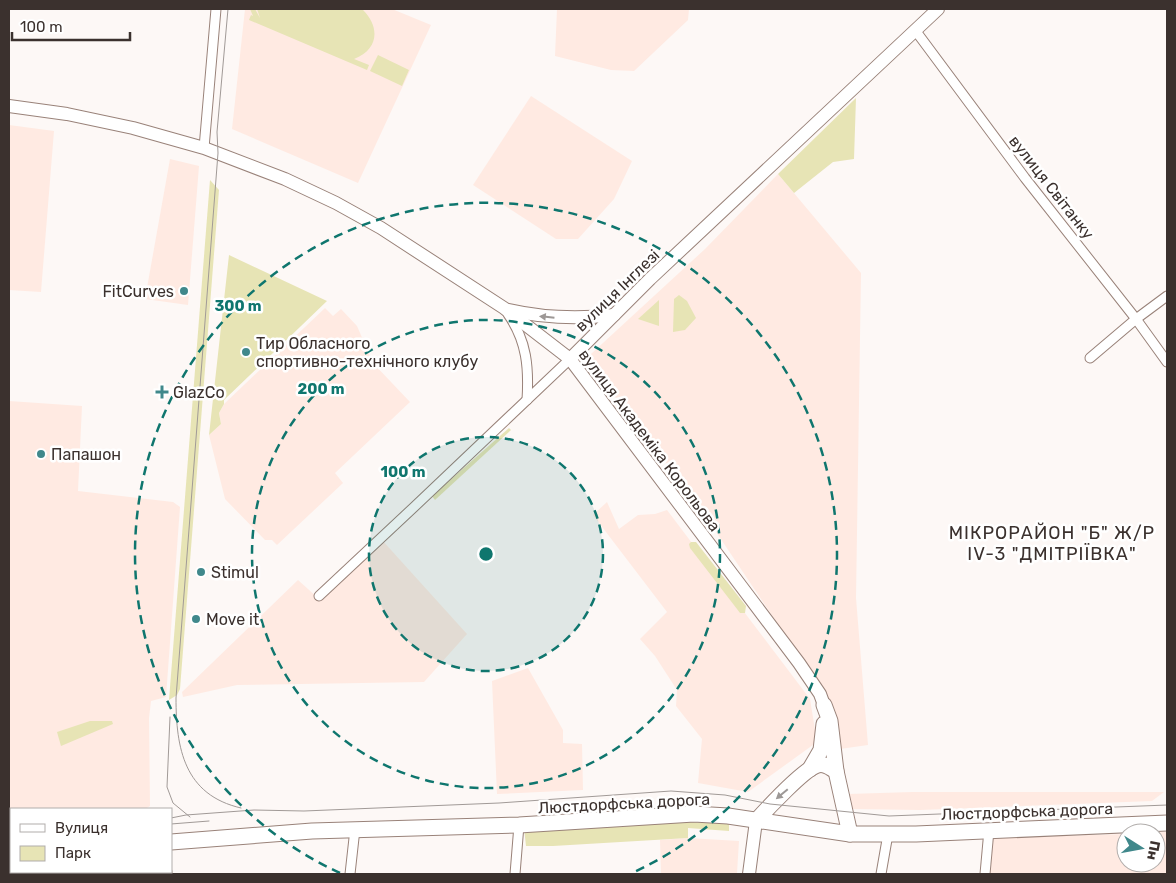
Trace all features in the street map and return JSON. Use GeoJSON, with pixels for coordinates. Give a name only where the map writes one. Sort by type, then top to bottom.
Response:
{"type":"FeatureCollection","features":[{"type":"Feature","properties":{"kind":"main road","name":"вулиця Інглезі"},"geometry":{"type":"LineString","coordinates":[[570,359],[614,315],[938,9]]}},
{"type":"Feature","properties":{"kind":"main road","name":"вулиця Академіка Корольова"},"geometry":{"type":"LineString","coordinates":[[9,106],[67,114],[133,128],[204,148],[285,179],[336,203],[388,232],[504,308],[570,359],[799,664],[820,694],[824,704]]}},
{"type":"Feature","properties":{"kind":"main road"},"geometry":{"type":"LineString","coordinates":[[504,308],[541,316],[562,318],[614,315]]}},
{"type":"Feature","properties":{"kind":"main road"},"geometry":{"type":"LineString","coordinates":[[810,769],[820,750],[824,732],[824,704]]}},
{"type":"Feature","properties":{"kind":"main road"},"geometry":{"type":"LineString","coordinates":[[824,704],[830,721],[836,771],[850,834]]}},
{"type":"Feature","properties":{"kind":"main road"},"geometry":{"type":"LineString","coordinates":[[749,874],[756,821],[770,804],[810,769],[818,765],[826,765],[836,771]]}},
{"type":"Feature","properties":{"kind":"main road","name":"Люстдорфська дорога"},"geometry":{"type":"LineString","coordinates":[[172,842],[355,829],[519,825],[694,814],[728,816],[850,834],[1167,823]]}},
{"type":"Feature","properties":{"kind":"street"},"geometry":{"type":"LineString","coordinates":[[204,148],[216,9]]}},
{"type":"Feature","properties":{"kind":"street","name":"вулиця Світанку"},"geometry":{"type":"LineString","coordinates":[[915,30],[1025,178],[1136,319],[1167,362]]}},
{"type":"Feature","properties":{"kind":"street"},"geometry":{"type":"LineString","coordinates":[[1090,358],[1136,319],[1167,296]]}},
{"type":"Feature","properties":{"kind":"street"},"geometry":{"type":"LineString","coordinates":[[504,308],[522,340],[527,358],[529,377],[527,400]]}},
{"type":"Feature","properties":{"kind":"street","name":"вулиця Інглезі"},"geometry":{"type":"LineString","coordinates":[[319,596],[570,359]]}},
{"type":"Feature","properties":{"kind":"street"},"geometry":{"type":"LineString","coordinates":[[515,874],[519,825]]}},
{"type":"Feature","properties":{"kind":"street"},"geometry":{"type":"LineString","coordinates":[[350,874],[355,829]]}},
{"type":"Feature","properties":{"kind":"street"},"geometry":{"type":"LineString","coordinates":[[985,874],[989,830]]}},
{"type":"Feature","properties":{"kind":"street"},"geometry":{"type":"LineString","coordinates":[[881,874],[888,834]]}},
{"type":"Feature","properties":{"kind":"shaded area"},"geometry":{"type":"Polygon","coordinates":[[[245,9],[392,9],[431,25],[358,183],[232,129],[245,9]]]}},
{"type":"Feature","properties":{"kind":"shaded area"},"geometry":{"type":"Polygon","coordinates":[[[557,9],[689,9],[688,20],[634,71],[611,70],[555,56],[557,9]]]}},
{"type":"Feature","properties":{"kind":"shaded area"},"geometry":{"type":"Polygon","coordinates":[[[531,96],[632,161],[614,199],[578,239],[556,239],[473,185],[531,96]]]}},
{"type":"Feature","properties":{"kind":"shaded area"},"geometry":{"type":"Polygon","coordinates":[[[9,125],[54,131],[41,292],[9,290],[9,125]]]}},
{"type":"Feature","properties":{"kind":"shaded area"},"geometry":{"type":"Polygon","coordinates":[[[170,159],[199,166],[188,305],[145,299],[170,159]]]}},
{"type":"Feature","properties":{"kind":"shaded area"},"geometry":{"type":"Polygon","coordinates":[[[778,174],[861,273],[856,598],[868,745],[840,749],[834,708],[692,496],[595,371],[591,354],[705,249],[778,174]]]}},
{"type":"Feature","properties":{"kind":"shaded area"},"geometry":{"type":"Polygon","coordinates":[[[325,308],[333,316],[341,309],[357,326],[373,363],[410,402],[335,473],[343,483],[277,545],[272,540],[265,540],[225,499],[209,435],[221,424],[219,413],[224,404],[325,308]]]}},
{"type":"Feature","properties":{"kind":"shaded area"},"geometry":{"type":"Polygon","coordinates":[[[9,401],[82,406],[78,491],[173,502],[180,507],[166,697],[151,701],[149,718],[150,806],[147,808],[10,808],[9,820],[9,401]]]}},
{"type":"Feature","properties":{"kind":"shaded area"},"geometry":{"type":"Polygon","coordinates":[[[607,502],[619,529],[638,515],[655,514],[667,510],[810,699],[817,742],[748,792],[698,783],[702,739],[676,706],[677,690],[655,656],[640,639],[667,612],[593,515],[607,502]]]}},
{"type":"Feature","properties":{"kind":"shaded area"},"geometry":{"type":"Polygon","coordinates":[[[382,540],[467,634],[424,682],[237,685],[183,697],[182,692],[298,580],[318,598],[382,540]]]}},
{"type":"Feature","properties":{"kind":"shaded area"},"geometry":{"type":"Polygon","coordinates":[[[528,668],[563,730],[563,743],[582,744],[583,790],[497,794],[492,681],[528,668]]]}},
{"type":"Feature","properties":{"kind":"shaded area"},"geometry":{"type":"Polygon","coordinates":[[[912,792],[1164,792],[1152,801],[920,810],[852,809],[848,794],[912,792]]]}},
{"type":"Feature","properties":{"kind":"shaded area"},"geometry":{"type":"Polygon","coordinates":[[[1166,832],[1167,874],[987,874],[991,838],[1116,834],[1116,873],[1166,873],[1166,832]]]}},
{"type":"Feature","properties":{"kind":"shaded area"},"geometry":{"type":"Polygon","coordinates":[[[688,838],[739,841],[737,873],[661,874],[660,840],[688,838]]]}},
{"type":"Feature","properties":{"kind":"green space"},"geometry":{"type":"Polygon","coordinates":[[[250,9],[255,9],[260,18],[257,9],[363,10],[372,23],[374,37],[368,50],[354,59],[369,65],[367,70],[249,20],[251,15],[253,16],[250,9]]]}},
{"type":"Feature","properties":{"kind":"green space"},"geometry":{"type":"Polygon","coordinates":[[[378,55],[409,70],[402,86],[370,71],[378,55]]]}},
{"type":"Feature","properties":{"kind":"green space"},"geometry":{"type":"Polygon","coordinates":[[[856,98],[854,159],[833,162],[794,193],[778,174],[856,98]]]}},
{"type":"Feature","properties":{"kind":"green space"},"geometry":{"type":"Polygon","coordinates":[[[210,180],[219,190],[180,689],[177,695],[169,700],[210,180]]]}},
{"type":"Feature","properties":{"kind":"green space","name":"Тир Обласного спортивно-технічного клубу"},"geometry":{"type":"Polygon","coordinates":[[[229,255],[327,301],[224,400],[219,413],[221,424],[209,435],[229,255]]]}},
{"type":"Feature","properties":{"kind":"green space"},"geometry":{"type":"Polygon","coordinates":[[[679,295],[687,301],[696,318],[685,330],[673,332],[674,299],[679,295]]]}},
{"type":"Feature","properties":{"kind":"green space"},"geometry":{"type":"Polygon","coordinates":[[[659,300],[659,326],[638,319],[659,300]]]}},
{"type":"Feature","properties":{"kind":"green space"},"geometry":{"type":"Polygon","coordinates":[[[509,428],[511,430],[435,500],[432,496],[509,428]]]}},
{"type":"Feature","properties":{"kind":"green space"},"geometry":{"type":"Polygon","coordinates":[[[696,542],[746,606],[745,613],[740,613],[690,548],[689,544],[696,542]]]}},
{"type":"Feature","properties":{"kind":"green space"},"geometry":{"type":"Polygon","coordinates":[[[90,721],[112,721],[113,724],[61,746],[57,732],[90,721]]]}},
{"type":"Feature","properties":{"kind":"green space"},"geometry":{"type":"Polygon","coordinates":[[[690,822],[729,824],[729,831],[688,828],[688,838],[526,846],[524,828],[690,822]]]}},
{"type":"Feature","properties":{"kind":"tram line"},"geometry":{"type":"LineString","coordinates":[[228,9],[217,132],[218,153],[176,717],[182,751],[187,767],[195,781],[222,802],[241,808]]}},
{"type":"Feature","properties":{"kind":"tram line"},"geometry":{"type":"LineString","coordinates":[[170,717],[167,787],[173,803],[190,817]]}},
{"type":"Feature","properties":{"kind":"tram line"},"geometry":{"type":"LineString","coordinates":[[172,818],[254,810],[304,811],[499,803],[671,791],[725,795],[770,804],[889,816],[1167,805]]}},
{"type":"Feature","properties":{"kind":"tram line"},"geometry":{"type":"LineString","coordinates":[[172,824],[209,821]]}},
{"type":"Feature","properties":{"kind":"place","name":"FitCurves"},"geometry":{"type":"Point","coordinates":[184,291]}},
{"type":"Feature","properties":{"kind":"place","name":"Тир Обласного спортивно-технічного клубу"},"geometry":{"type":"Point","coordinates":[246,352]}},
{"type":"Feature","properties":{"kind":"place","name":"GlazCo"},"geometry":{"type":"Point","coordinates":[162,392]}},
{"type":"Feature","properties":{"kind":"place","name":"Папашон"},"geometry":{"type":"Point","coordinates":[41,454]}},
{"type":"Feature","properties":{"kind":"place","name":"Stimul"},"geometry":{"type":"Point","coordinates":[201,572]}},
{"type":"Feature","properties":{"kind":"place","name":"Move it"},"geometry":{"type":"Point","coordinates":[196,619]}},
{"type":"Feature","properties":{"kind":"district","name":"МІКРОРАЙОН \"Б\" Ж/Р IV-3 \"ДМІТРІЇВКА\""},"geometry":{"type":"Point","coordinates":[1052,543]}}]}
